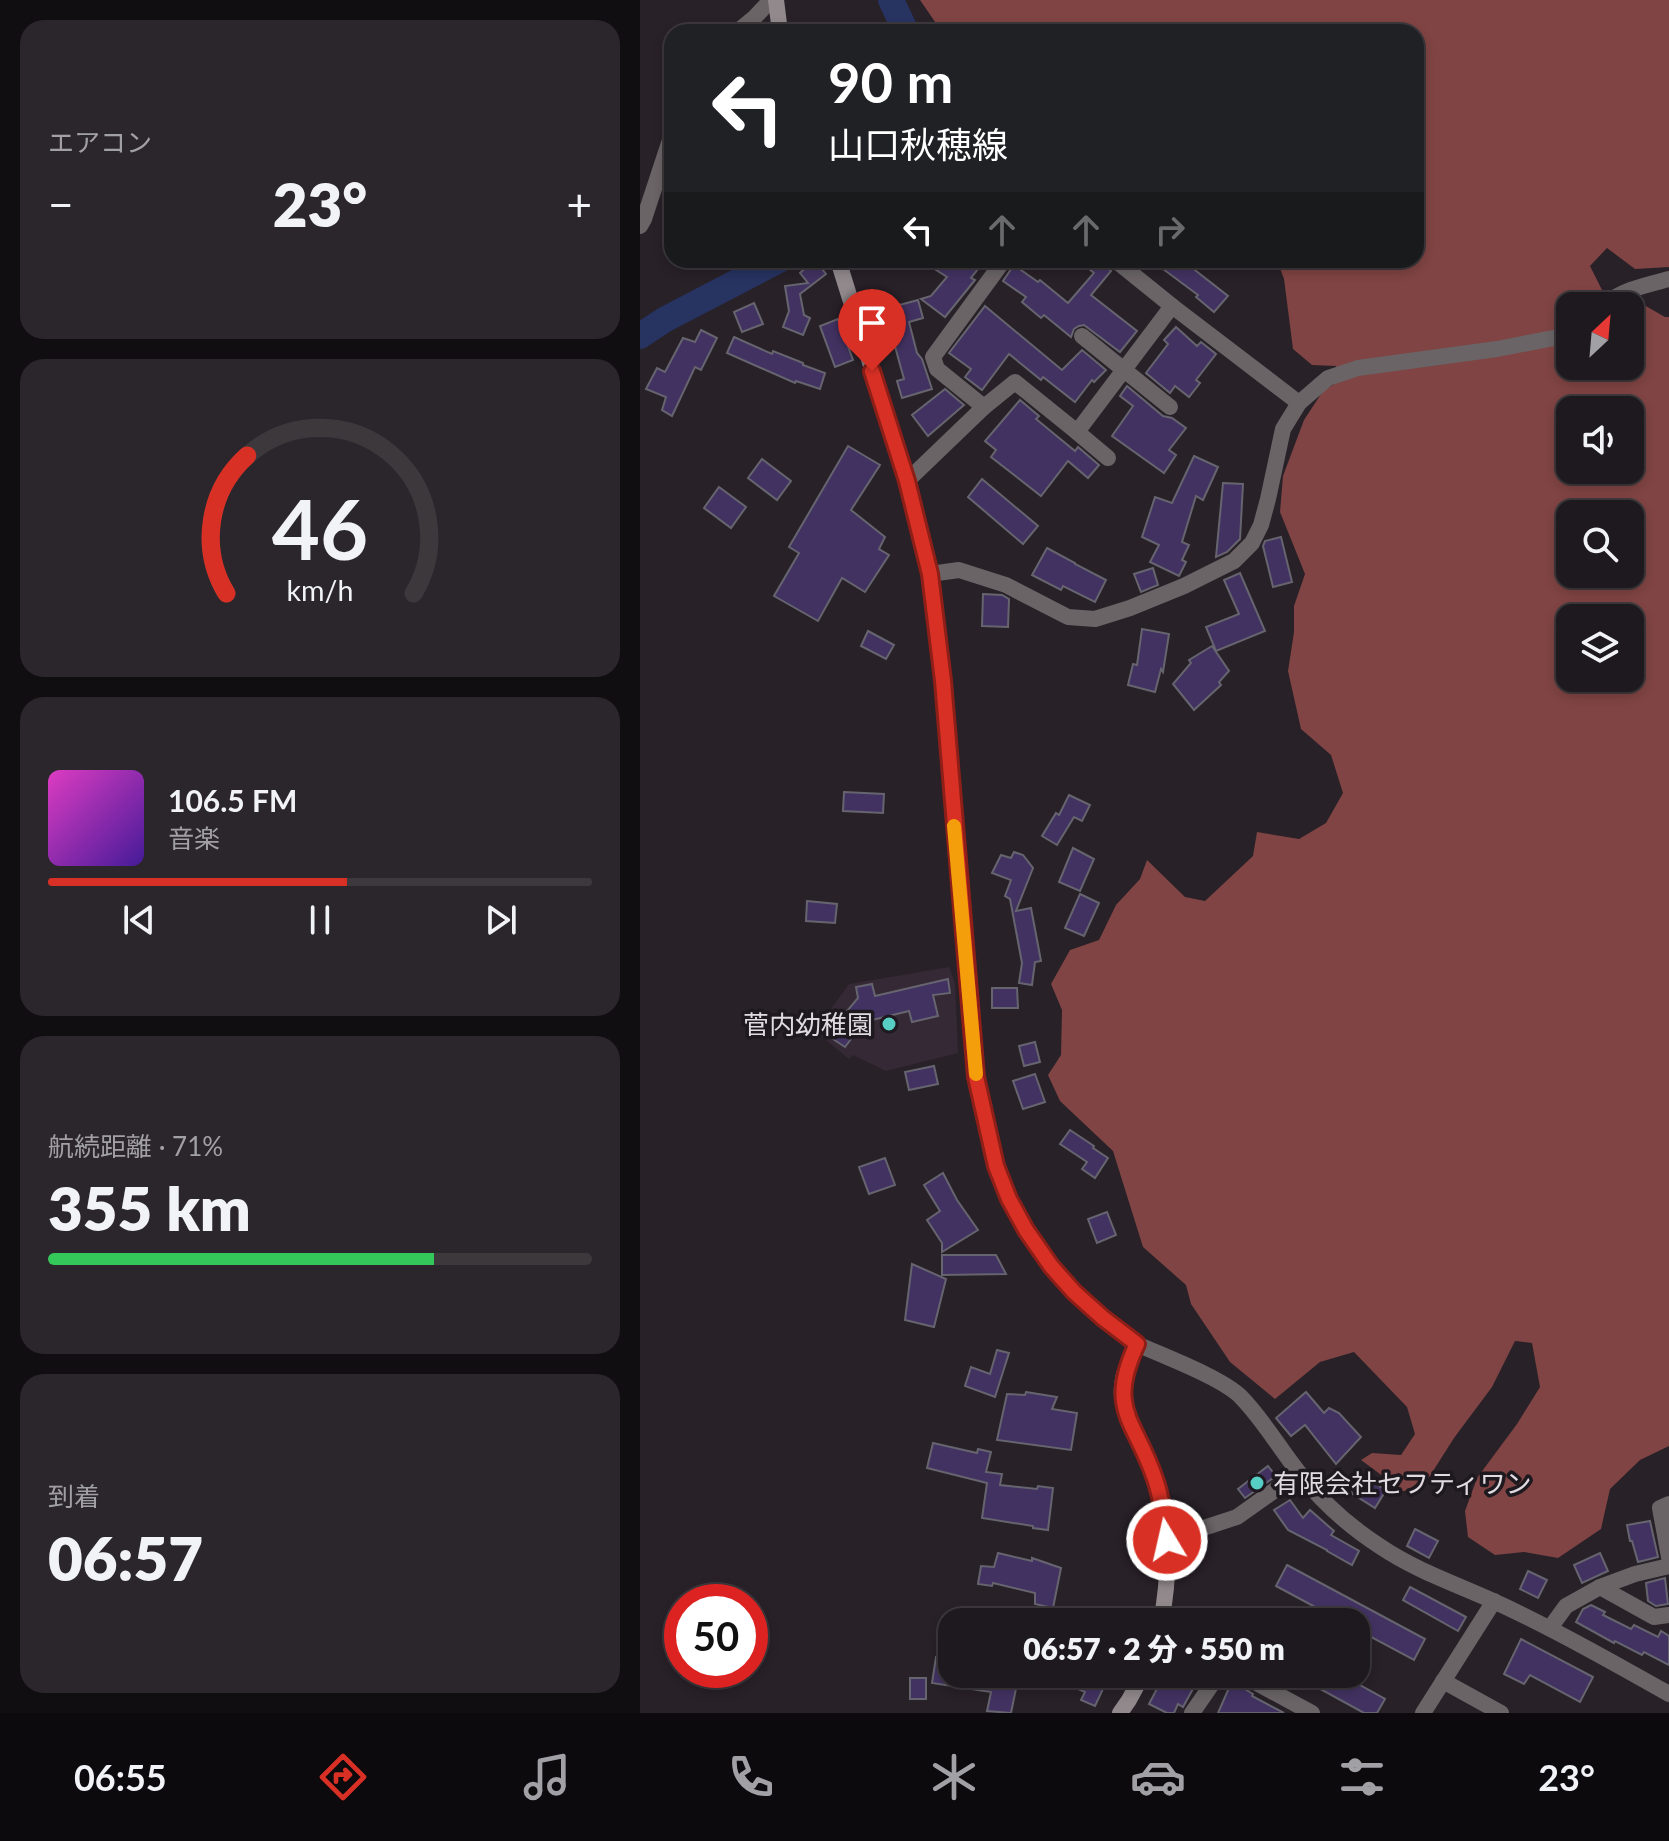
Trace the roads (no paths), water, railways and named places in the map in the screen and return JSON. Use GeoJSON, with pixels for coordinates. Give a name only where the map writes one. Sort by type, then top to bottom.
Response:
{"type":"FeatureCollection","features":[{"type":"Feature","properties":{"kind":"main road"},"geometry":{"type":"LineString","coordinates":[[774,0],[778,24]]}},
{"type":"Feature","properties":{"kind":"main road"},"geometry":{"type":"LineString","coordinates":[[840,268],[907,481],[930,574],[943,681],[976,1077],[996,1166],[1026,1230],[1051,1266],[1074,1292],[1137,1344],[1124,1376],[1122,1396],[1127,1417],[1146,1453],[1156,1482],[1167,1540],[1168,1567],[1163,1608]]}},
{"type":"Feature","properties":{"kind":"main road"},"geometry":{"type":"LineString","coordinates":[[1120,1713],[1135,1688]]}},
{"type":"Feature","properties":{"kind":"street"},"geometry":{"type":"LineString","coordinates":[[747,24],[774,0]]}},
{"type":"Feature","properties":{"kind":"street"},"geometry":{"type":"LineString","coordinates":[[640,226],[664,158]]}},
{"type":"Feature","properties":{"kind":"street"},"geometry":{"type":"LineString","coordinates":[[984,407],[937,369],[933,357],[998,268]]}},
{"type":"Feature","properties":{"kind":"street"},"geometry":{"type":"LineString","coordinates":[[1125,268],[1299,403]]}},
{"type":"Feature","properties":{"kind":"street"},"geometry":{"type":"LineString","coordinates":[[1626,292],[1669,279]]}},
{"type":"Feature","properties":{"kind":"street"},"geometry":{"type":"LineString","coordinates":[[1077,432],[1172,306]]}},
{"type":"Feature","properties":{"kind":"street"},"geometry":{"type":"LineString","coordinates":[[1082,336],[1170,407]]}},
{"type":"Feature","properties":{"kind":"street"},"geometry":{"type":"LineString","coordinates":[[930,574],[959,570],[1006,585],[1068,617],[1095,619],[1130,608],[1234,561],[1252,543],[1261,525],[1283,429],[1299,403],[1328,378],[1358,368],[1556,338]]}},
{"type":"Feature","properties":{"kind":"street"},"geometry":{"type":"LineString","coordinates":[[907,481],[984,407],[1015,382],[1108,458]]}},
{"type":"Feature","properties":{"kind":"street"},"geometry":{"type":"LineString","coordinates":[[1137,1344],[1238,1394],[1321,1498],[1383,1549],[1550,1628],[1669,1694]]}},
{"type":"Feature","properties":{"kind":"street"},"geometry":{"type":"LineString","coordinates":[[1167,1540],[1237,1517],[1299,1473]]}},
{"type":"Feature","properties":{"kind":"street"},"geometry":{"type":"LineString","coordinates":[[1669,1504],[1660,1508],[1669,1557]]}},
{"type":"Feature","properties":{"kind":"street"},"geometry":{"type":"LineString","coordinates":[[1550,1628],[1566,1606],[1600,1587],[1669,1566]]}},
{"type":"Feature","properties":{"kind":"street"},"geometry":{"type":"LineString","coordinates":[[1600,1587],[1654,1617],[1669,1615]]}},
{"type":"Feature","properties":{"kind":"street"},"geometry":{"type":"LineString","coordinates":[[1423,1713],[1494,1601]]}},
{"type":"Feature","properties":{"kind":"street"},"geometry":{"type":"LineString","coordinates":[[1443,1681],[1501,1713]]}},
{"type":"Feature","properties":{"kind":"street"},"geometry":{"type":"LineString","coordinates":[[1192,1713],[1209,1688]]}},
{"type":"Feature","properties":{"kind":"street"},"geometry":{"type":"LineString","coordinates":[[1265,1688],[1308,1712]]}},
{"type":"Feature","properties":{"kind":"waterway"},"geometry":{"type":"LineString","coordinates":[[891,0],[902,24]]}},
{"type":"Feature","properties":{"kind":"waterway"},"geometry":{"type":"LineString","coordinates":[[640,336],[664,320],[764,268]]}},
{"type":"Feature","properties":{"kind":"place","name":"菅内幼稚園"},"geometry":{"type":"Point","coordinates":[889,1024]}},
{"type":"Feature","properties":{"kind":"place","name":"有限会社セフティワン"},"geometry":{"type":"Point","coordinates":[1257,1483]}}]}
